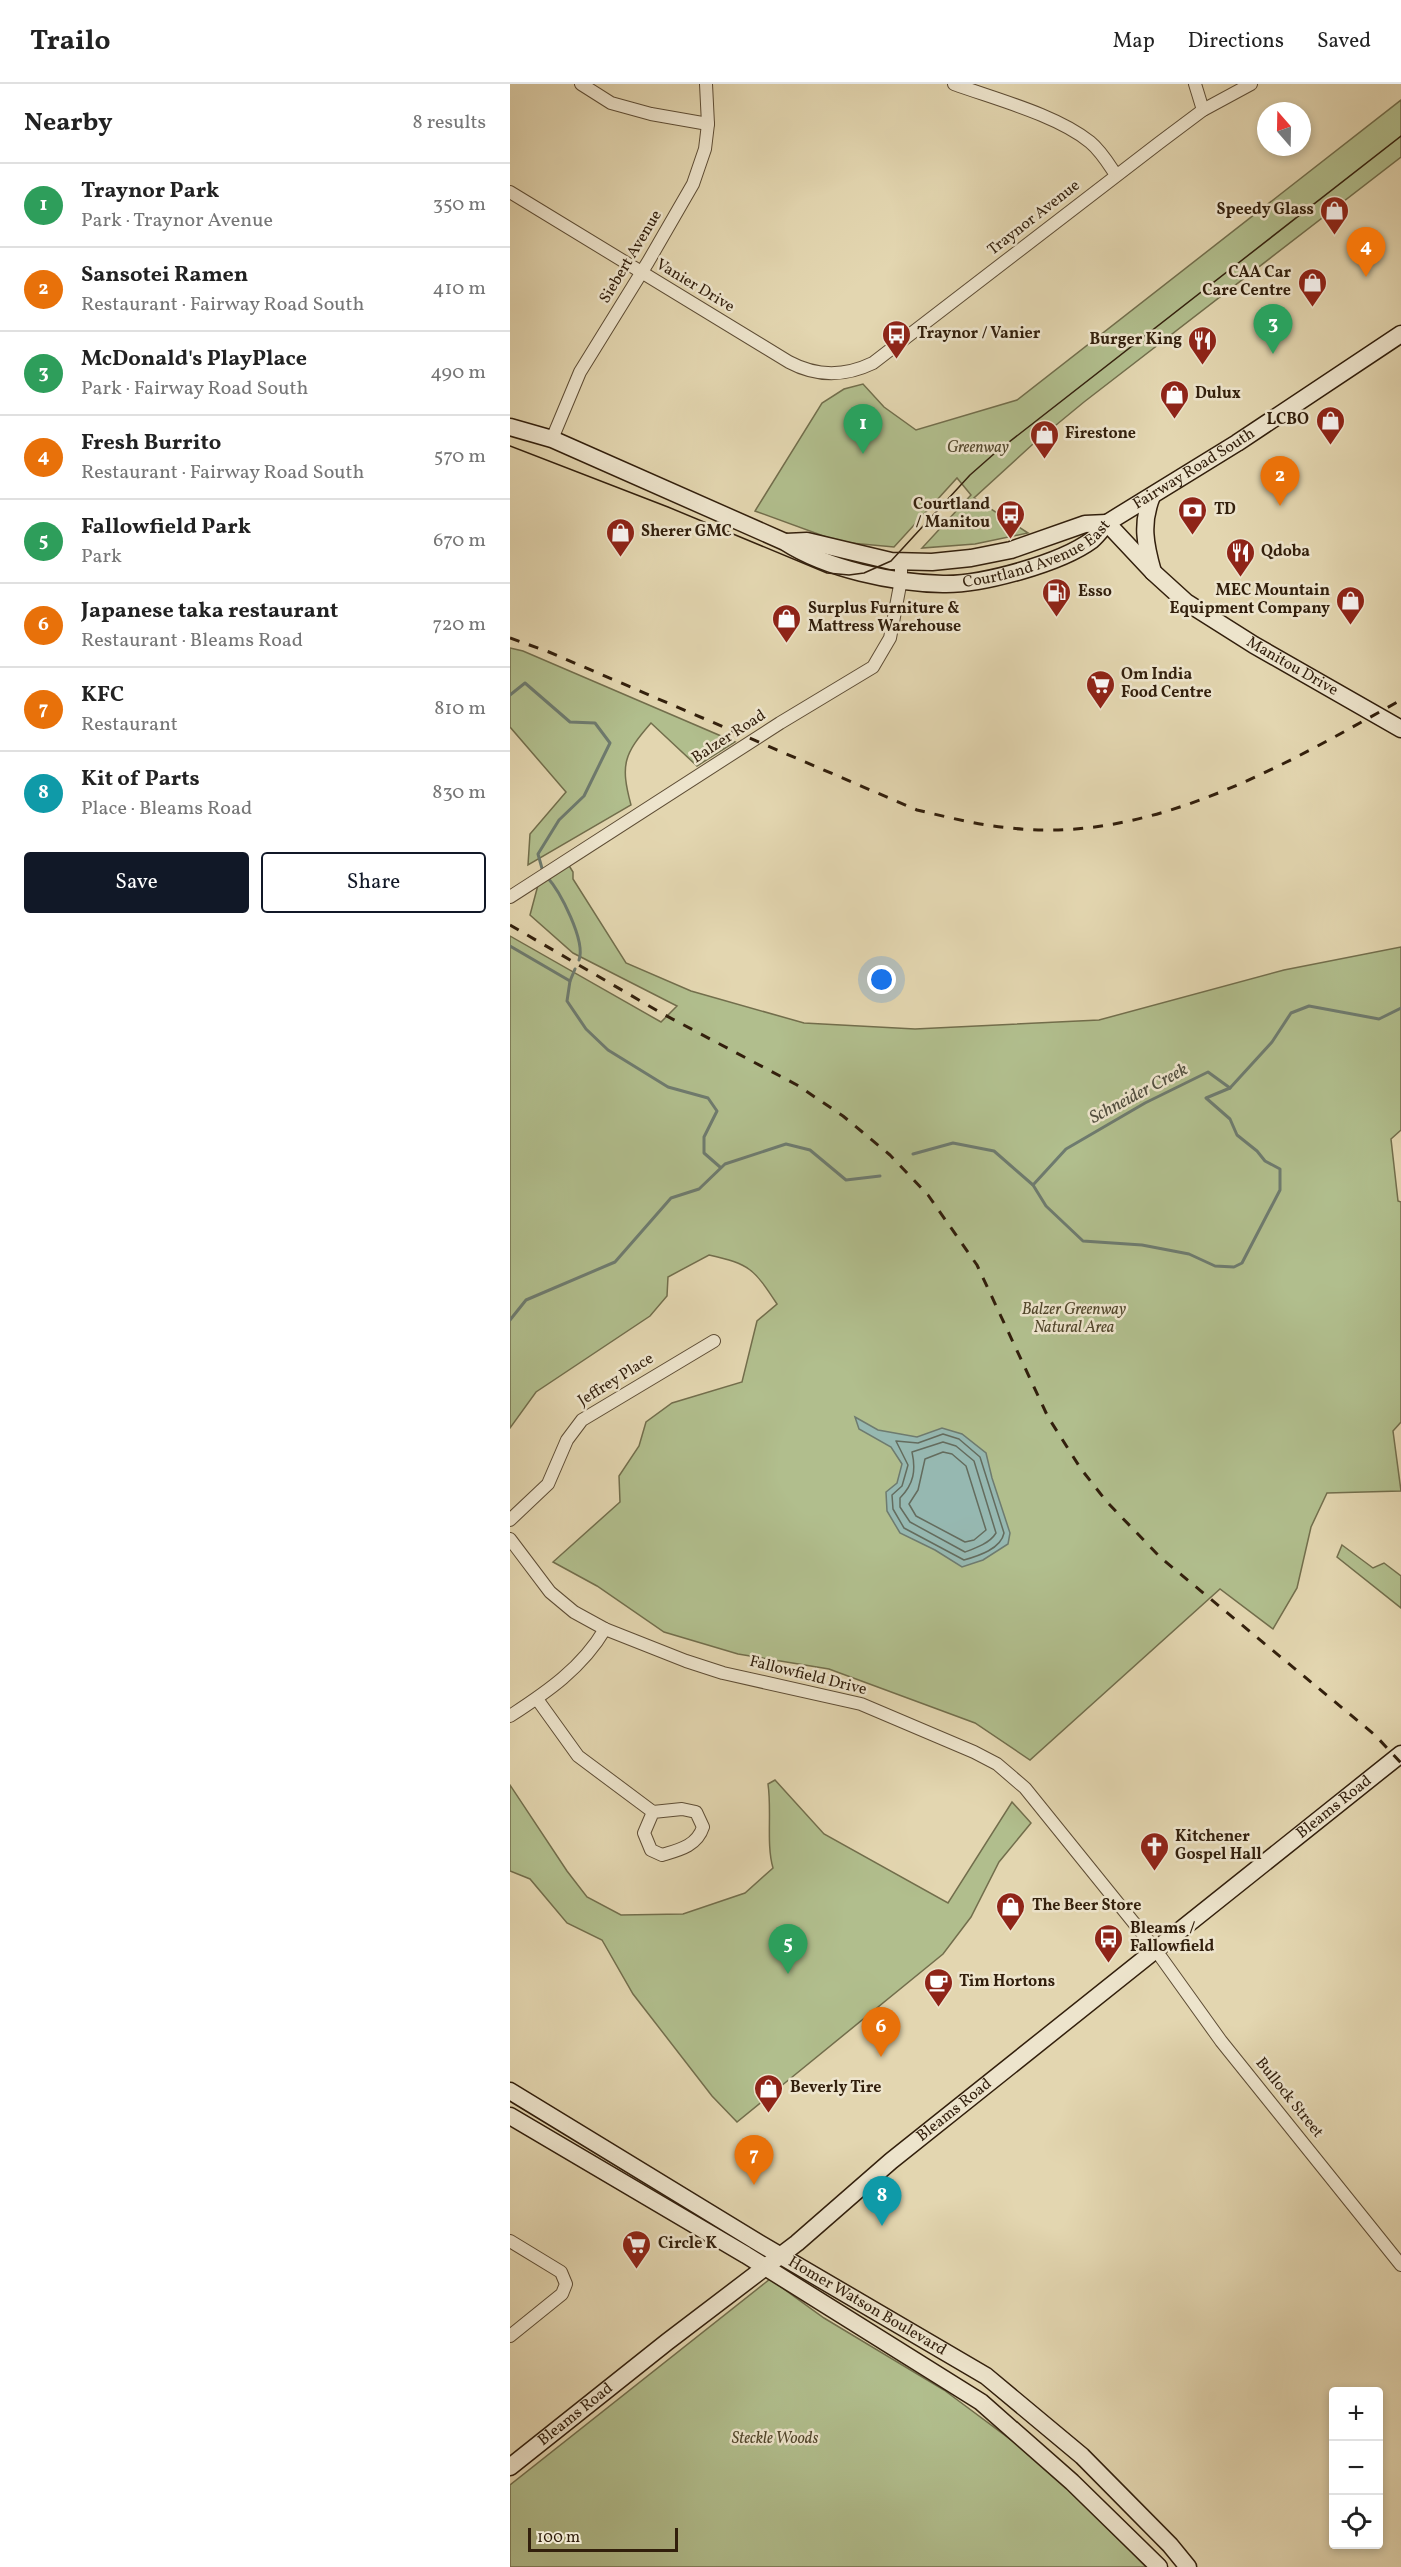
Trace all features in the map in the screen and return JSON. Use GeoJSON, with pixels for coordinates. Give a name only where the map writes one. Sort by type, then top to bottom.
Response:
{"type":"FeatureCollection","features":[{"type":"Feature","properties":{"kind":"main road","name":"Fairway Road South"},"geometry":{"type":"LineString","coordinates":[[1107,524],[1401,334]]}},
{"type":"Feature","properties":{"kind":"main road","name":"Courtland Avenue East"},"geometry":{"type":"LineString","coordinates":[[510,427],[552,439],[785,542],[802,552],[864,573],[901,580],[945,584],[984,579],[1026,569],[1092,540],[1107,524]]}},
{"type":"Feature","properties":{"kind":"main road"},"geometry":{"type":"LineString","coordinates":[[1152,496],[1145,517],[1144,535],[1153,573]]}},
{"type":"Feature","properties":{"kind":"main road","name":"Courtland Avenue East"},"geometry":{"type":"LineString","coordinates":[[785,542],[807,541],[891,561],[932,562],[971,558],[1011,550],[1085,524],[1107,524]]}},
{"type":"Feature","properties":{"kind":"main road","name":"Manitou Drive"},"geometry":{"type":"LineString","coordinates":[[1107,524],[1153,573],[1186,602],[1221,625],[1401,729]]}},
{"type":"Feature","properties":{"kind":"main road","name":"Bleams Road"},"geometry":{"type":"LineString","coordinates":[[510,2467],[780,2255],[891,2161],[1401,1754]]}},
{"type":"Feature","properties":{"kind":"main road","name":"Homer Watson Boulevard"},"geometry":{"type":"LineString","coordinates":[[510,2091],[780,2255],[986,2376],[1082,2456],[1170,2545],[1188,2567]]}},
{"type":"Feature","properties":{"kind":"main road","name":"Homer Watson Boulevard"},"geometry":{"type":"LineString","coordinates":[[510,2116],[764,2266],[981,2402],[1072,2482],[1159,2567]]}},
{"type":"Feature","properties":{"kind":"street"},"geometry":{"type":"LineString","coordinates":[[581,84],[611,103],[651,114],[708,124]]}},
{"type":"Feature","properties":{"kind":"street","name":"Siebert Avenue"},"geometry":{"type":"LineString","coordinates":[[552,439],[580,372],[642,273],[693,183],[705,149],[708,124],[706,84]]}},
{"type":"Feature","properties":{"kind":"street"},"geometry":{"type":"LineString","coordinates":[[954,84],[1070,129],[1096,148],[1116,175]]}},
{"type":"Feature","properties":{"kind":"street"},"geometry":{"type":"LineString","coordinates":[[1195,84],[1203,110]]}},
{"type":"Feature","properties":{"kind":"street","name":"Traynor Avenue"},"geometry":{"type":"LineString","coordinates":[[838,374],[855,371],[873,363],[1203,110],[1251,84]]}},
{"type":"Feature","properties":{"kind":"street","name":"Vanier Drive"},"geometry":{"type":"LineString","coordinates":[[510,192],[800,368],[820,374],[838,374]]}},
{"type":"Feature","properties":{"kind":"street","name":"Balzer Road"},"geometry":{"type":"LineString","coordinates":[[510,897],[780,723],[873,667],[890,638],[901,580],[901,561]]}},
{"type":"Feature","properties":{"kind":"street","name":"Jeffrey Place"},"geometry":{"type":"LineString","coordinates":[[510,1520],[548,1484],[567,1440],[582,1420],[714,1341]]}},
{"type":"Feature","properties":{"kind":"street","name":"Fallowfield Drive"},"geometry":{"type":"LineString","coordinates":[[510,1539],[550,1592],[574,1612],[605,1629],[723,1673],[861,1704],[997,1764],[1026,1788],[1155,1949]]}},
{"type":"Feature","properties":{"kind":"street"},"geometry":{"type":"LineString","coordinates":[[510,1716],[537,1699],[579,1665],[605,1629]]}},
{"type":"Feature","properties":{"kind":"street"},"geometry":{"type":"LineString","coordinates":[[537,1699],[578,1756],[653,1812],[682,1809],[696,1812],[703,1827],[700,1836],[680,1850],[662,1855],[651,1850],[644,1833],[653,1812]]}},
{"type":"Feature","properties":{"kind":"street","name":"Bullock Street"},"geometry":{"type":"LineString","coordinates":[[1155,1949],[1221,2041],[1401,2265]]}},
{"type":"Feature","properties":{"kind":"street"},"geometry":{"type":"LineString","coordinates":[[510,2241],[561,2272],[566,2284],[562,2295],[510,2336]]}},
{"type":"Feature","properties":{"kind":"green space","name":"Greenway"},"geometry":{"type":"Polygon","coordinates":[[[1401,100],[1401,157],[1084,402],[1033,444],[974,498],[1028,533],[975,544],[922,548],[971,495],[957,478],[894,547],[840,542],[755,511],[822,403],[844,389],[863,384],[884,407],[916,430],[1017,400],[1401,100]]]}},
{"type":"Feature","properties":{"kind":"green space"},"geometry":{"type":"Polygon","coordinates":[[[510,648],[523,651],[735,742],[697,766],[651,723],[635,743],[627,760],[625,769],[631,805],[528,865],[530,834],[566,792],[510,727],[510,648]]]}},
{"type":"Feature","properties":{"kind":"green space","name":"Balzer Greenway Natural Area"},"geometry":{"type":"Polygon","coordinates":[[[568,864],[573,872],[573,879],[626,963],[691,991],[804,1023],[915,1029],[1099,1020],[1284,970],[1401,947],[1401,1130],[1391,1139],[1398,1201],[1401,1202],[1401,1422],[1393,1431],[1401,1491],[1327,1493],[1311,1527],[1297,1588],[1273,1629],[1220,1589],[1030,1760],[975,1723],[829,1669],[738,1654],[664,1632],[597,1586],[553,1562],[620,1502],[619,1476],[639,1446],[646,1422],[672,1403],[742,1382],[757,1321],[777,1304],[750,1270],[734,1262],[709,1255],[668,1277],[667,1296],[650,1316],[536,1392],[510,1428],[510,936],[661,1022],[677,1006],[573,953],[530,915],[538,885],[568,864]]]}},
{"type":"Feature","properties":{"kind":"green space"},"geometry":{"type":"Polygon","coordinates":[[[1342,1545],[1373,1568],[1384,1563],[1401,1576],[1401,1608],[1337,1557],[1342,1545]]]}},
{"type":"Feature","properties":{"kind":"green space"},"geometry":{"type":"Polygon","coordinates":[[[775,1780],[824,1834],[948,1903],[1012,1802],[1031,1823],[999,1862],[971,1917],[943,1954],[737,2122],[712,2096],[633,1994],[602,1940],[567,1923],[530,1879],[510,1871],[510,1785],[587,1897],[621,1915],[683,1914],[745,1893],[773,1868],[770,1849],[768,1784],[775,1780]]]}},
{"type":"Feature","properties":{"kind":"green space","name":"Steckle Woods"},"geometry":{"type":"Polygon","coordinates":[[[770,2279],[824,2318],[944,2390],[1061,2477],[1146,2567],[510,2567],[510,2485],[770,2279]]]}},
{"type":"Feature","properties":{"kind":"water"},"geometry":{"type":"Polygon","coordinates":[[[855,1417],[878,1430],[917,1437],[942,1428],[962,1434],[986,1453],[1010,1533],[1008,1544],[983,1560],[962,1567],[935,1550],[900,1533],[887,1511],[886,1492],[897,1483],[902,1464],[891,1447],[859,1429],[855,1417]]]}},
{"type":"Feature","properties":{"kind":"waterway","name":"Schneider Creek"},"geometry":{"type":"LineString","coordinates":[[510,695],[525,683],[570,722],[595,723],[610,743],[584,796],[559,820],[538,854],[543,872]]}},
{"type":"Feature","properties":{"kind":"waterway","name":"Schneider Creek"},"geometry":{"type":"LineString","coordinates":[[547,877],[565,904],[575,929],[579,941],[579,960]]}},
{"type":"Feature","properties":{"kind":"waterway","name":"Schneider Creek"},"geometry":{"type":"LineString","coordinates":[[510,946],[570,981]]}},
{"type":"Feature","properties":{"kind":"waterway","name":"Schneider Creek"},"geometry":{"type":"LineString","coordinates":[[575,969],[570,981],[567,1001],[586,1029],[608,1050],[668,1087],[708,1098],[717,1111],[704,1137],[704,1153],[720,1167]]}},
{"type":"Feature","properties":{"kind":"waterway"},"geometry":{"type":"LineString","coordinates":[[913,1154],[953,1143],[994,1151],[1033,1185],[1046,1206],[1083,1241],[1142,1245],[1189,1254],[1215,1266],[1234,1267],[1242,1263],[1280,1190],[1280,1169],[1265,1161],[1257,1151],[1237,1135],[1230,1119],[1206,1098],[1230,1088],[1272,1042],[1291,1013],[1309,1006],[1379,1019],[1401,1008]]}},
{"type":"Feature","properties":{"kind":"waterway","name":"Schneider Creek"},"geometry":{"type":"LineString","coordinates":[[1033,1185],[1066,1149],[1145,1103],[1208,1072],[1230,1088]]}},
{"type":"Feature","properties":{"kind":"waterway"},"geometry":{"type":"LineString","coordinates":[[510,1320],[526,1300],[615,1262],[671,1198],[699,1189],[725,1164],[786,1144],[810,1150],[846,1180],[880,1176]]}},
{"type":"Feature","properties":{"kind":"tram line"},"geometry":{"type":"LineString","coordinates":[[510,446],[668,507],[827,573],[849,575],[864,573],[891,561],[970,475],[995,453],[1401,136]]}},
{"type":"Feature","properties":{"kind":"railway"},"geometry":{"type":"LineString","coordinates":[[510,638],[549,652],[917,810],[974,823],[1010,828],[1062,830],[1114,824],[1164,812],[1214,795],[1262,774],[1401,700]]}},
{"type":"Feature","properties":{"kind":"railway"},"geometry":{"type":"LineString","coordinates":[[510,925],[663,1014],[797,1085],[843,1116],[890,1155],[928,1195],[977,1265],[1048,1417],[1081,1469],[1107,1502],[1161,1558],[1375,1735],[1401,1763]]}},
{"type":"Feature","properties":{"kind":"place","name":"Speedy Glass"},"geometry":{"type":"Point","coordinates":[1335,236]}},
{"type":"Feature","properties":{"kind":"place","name":"Fresh Burrito"},"geometry":{"type":"Point","coordinates":[1366,277]}},
{"type":"Feature","properties":{"kind":"place","name":"CAA Car Care Centre"},"geometry":{"type":"Point","coordinates":[1312,308]}},
{"type":"Feature","properties":{"kind":"place","name":"McDonald's PlayPlace"},"geometry":{"type":"Point","coordinates":[1273,354]}},
{"type":"Feature","properties":{"kind":"place","name":"Traynor / Vanier"},"geometry":{"type":"Point","coordinates":[896,360]}},
{"type":"Feature","properties":{"kind":"place","name":"Burger King"},"geometry":{"type":"Point","coordinates":[1203,366]}},
{"type":"Feature","properties":{"kind":"place","name":"Dulux"},"geometry":{"type":"Point","coordinates":[1174,420]}},
{"type":"Feature","properties":{"kind":"place","name":"LCBO"},"geometry":{"type":"Point","coordinates":[1330,446]}},
{"type":"Feature","properties":{"kind":"place","name":"Traynor Park"},"geometry":{"type":"Point","coordinates":[863,454]}},
{"type":"Feature","properties":{"kind":"place","name":"Firestone"},"geometry":{"type":"Point","coordinates":[1044,460]}},
{"type":"Feature","properties":{"kind":"place","name":"Sansotei Ramen"},"geometry":{"type":"Point","coordinates":[1280,506]}},
{"type":"Feature","properties":{"kind":"place","name":"TD"},"geometry":{"type":"Point","coordinates":[1193,536]}},
{"type":"Feature","properties":{"kind":"place","name":"Courtland / Manitou"},"geometry":{"type":"Point","coordinates":[1011,540]}},
{"type":"Feature","properties":{"kind":"place","name":"Sherer GMC"},"geometry":{"type":"Point","coordinates":[620,558]}},
{"type":"Feature","properties":{"kind":"place","name":"Qdoba"},"geometry":{"type":"Point","coordinates":[1240,578]}},
{"type":"Feature","properties":{"kind":"place","name":"Esso"},"geometry":{"type":"Point","coordinates":[1057,618]}},
{"type":"Feature","properties":{"kind":"place","name":"MEC Mountain Equipment Company"},"geometry":{"type":"Point","coordinates":[1351,626]}},
{"type":"Feature","properties":{"kind":"place","name":"Surplus Furniture & Mattress Warehouse"},"geometry":{"type":"Point","coordinates":[787,644]}},
{"type":"Feature","properties":{"kind":"place","name":"Om India Food Centre"},"geometry":{"type":"Point","coordinates":[1100,710]}},
{"type":"Feature","properties":{"kind":"place","name":"Kitchener Gospel Hall"},"geometry":{"type":"Point","coordinates":[1154,1872]}},
{"type":"Feature","properties":{"kind":"place","name":"The Beer Store"},"geometry":{"type":"Point","coordinates":[1011,1932]}},
{"type":"Feature","properties":{"kind":"place","name":"Bleams / Fallowfield"},"geometry":{"type":"Point","coordinates":[1109,1964]}},
{"type":"Feature","properties":{"kind":"place","name":"Fallowfield Park"},"geometry":{"type":"Point","coordinates":[788,1974]}},
{"type":"Feature","properties":{"kind":"place","name":"Tim Hortons"},"geometry":{"type":"Point","coordinates":[938,2008]}},
{"type":"Feature","properties":{"kind":"place","name":"Japanese taka restaurant"},"geometry":{"type":"Point","coordinates":[881,2057]}},
{"type":"Feature","properties":{"kind":"place","name":"Beverly Tire"},"geometry":{"type":"Point","coordinates":[769,2114]}},
{"type":"Feature","properties":{"kind":"place","name":"KFC"},"geometry":{"type":"Point","coordinates":[754,2185]}},
{"type":"Feature","properties":{"kind":"place","name":"Kit of Parts"},"geometry":{"type":"Point","coordinates":[882,2226]}},
{"type":"Feature","properties":{"kind":"place","name":"Circle K"},"geometry":{"type":"Point","coordinates":[637,2270]}}]}
